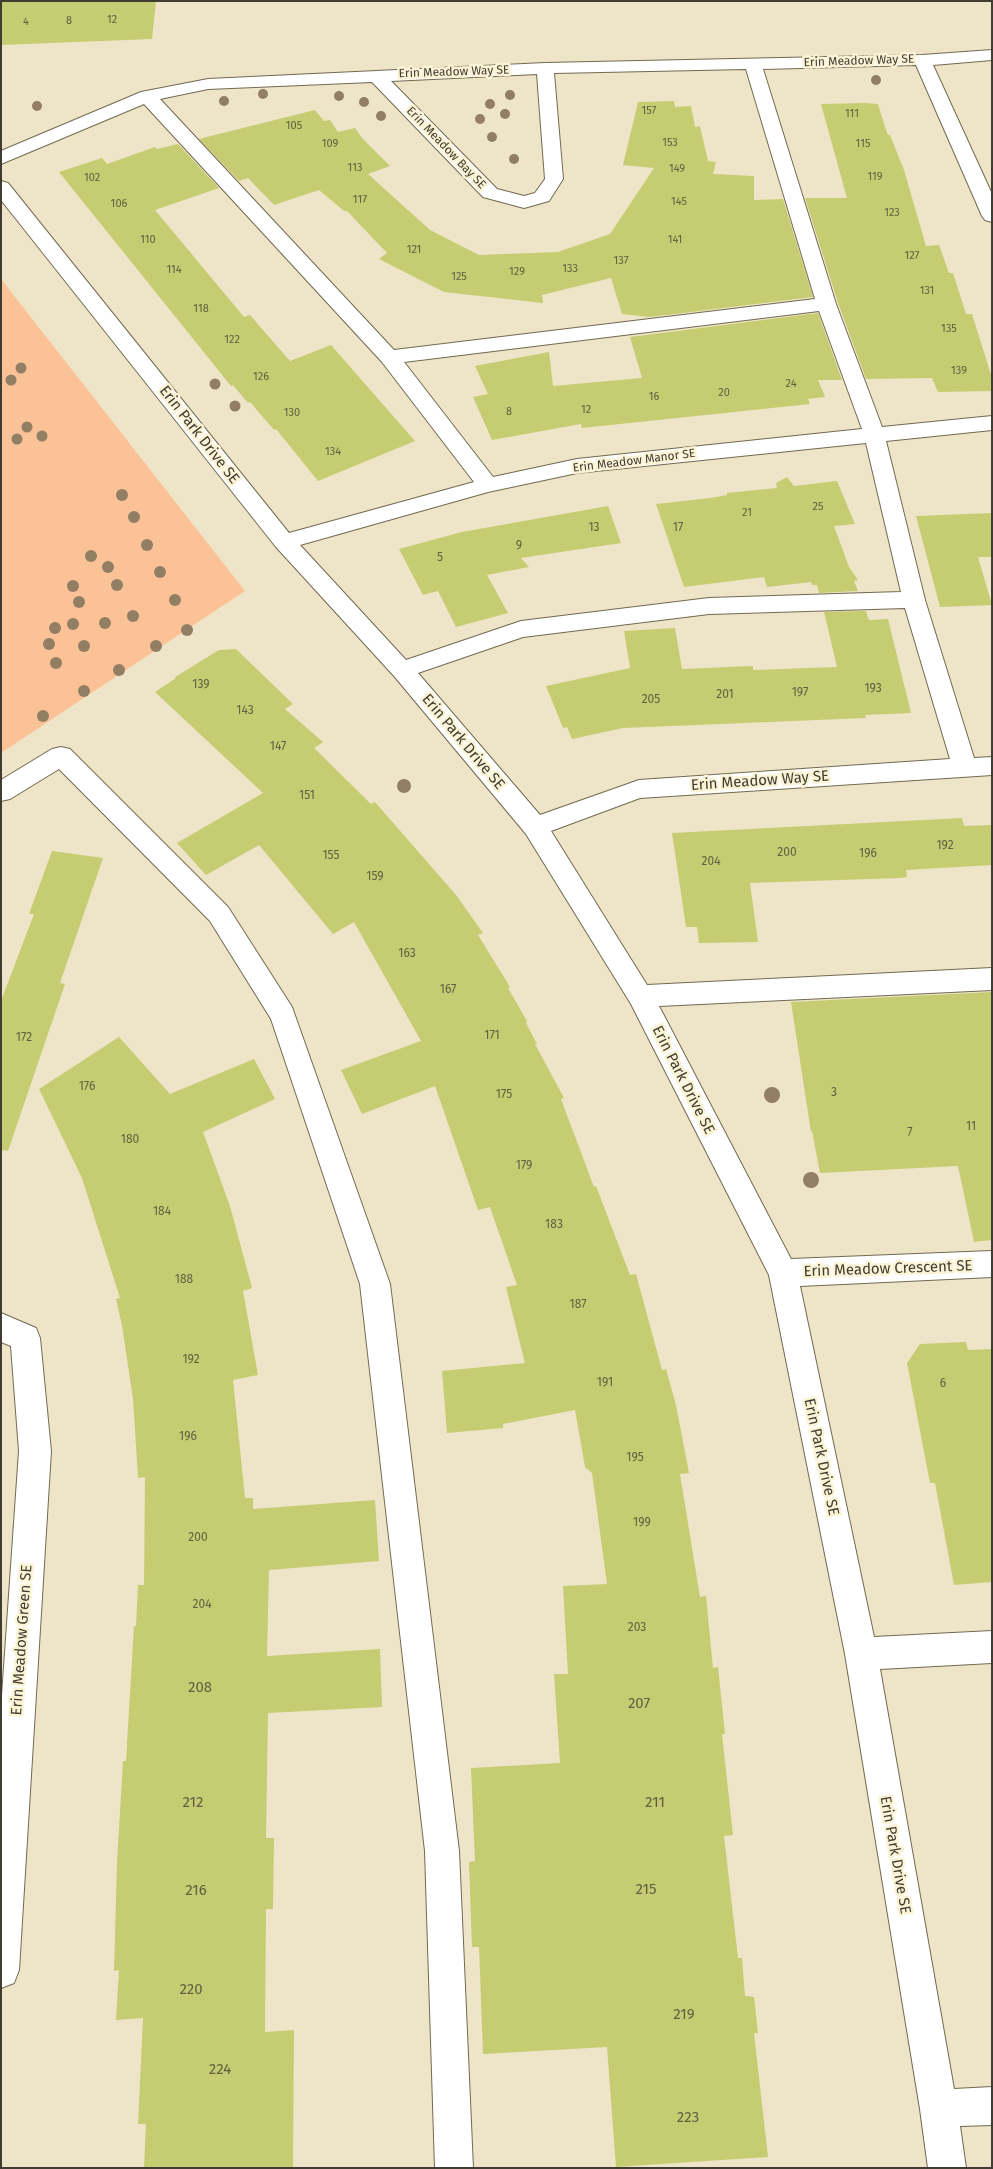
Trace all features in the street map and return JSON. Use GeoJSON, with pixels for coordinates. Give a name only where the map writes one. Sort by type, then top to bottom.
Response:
{"type":"FeatureCollection","features":[{"type":"Feature","properties":{"kind":"street","name":"Erin Meadow Way SE"},"geometry":{"type":"LineString","coordinates":[[1,158],[147,96],[208,84],[545,68],[922,60],[992,55]]}},
{"type":"Feature","properties":{"kind":"street","name":"Erin Meadow Way SE"},"geometry":{"type":"LineString","coordinates":[[922,60],[992,216]]}},
{"type":"Feature","properties":{"kind":"street"},"geometry":{"type":"LineString","coordinates":[[753,64],[826,304],[874,434],[914,600],[965,768]]}},
{"type":"Feature","properties":{"kind":"street","name":"Erin Meadow Bay SE"},"geometry":{"type":"LineString","coordinates":[[376,75],[490,194],[524,202],[542,197],[554,179],[545,68]]}},
{"type":"Feature","properties":{"kind":"street"},"geometry":{"type":"LineString","coordinates":[[147,96],[389,357],[488,485]]}},
{"type":"Feature","properties":{"kind":"street","name":"Erin Park Drive SE"},"geometry":{"type":"LineString","coordinates":[[1,187],[284,542],[402,670],[535,828],[640,996],[783,1273],[861,1654],[939,2109],[947,2168]]}},
{"type":"Feature","properties":{"kind":"street"},"geometry":{"type":"LineString","coordinates":[[389,357],[826,304]]}},
{"type":"Feature","properties":{"kind":"street","name":"Erin Meadow Manor SE"},"geometry":{"type":"LineString","coordinates":[[284,542],[488,485],[577,466],[992,423]]}},
{"type":"Feature","properties":{"kind":"street"},"geometry":{"type":"LineString","coordinates":[[402,670],[522,629],[709,606],[914,600]]}},
{"type":"Feature","properties":{"kind":"street"},"geometry":{"type":"LineString","coordinates":[[1,792],[61,756],[219,914],[283,1015],[375,1284],[442,1851],[454,2168]]}},
{"type":"Feature","properties":{"kind":"street","name":"Erin Meadow Way SE"},"geometry":{"type":"LineString","coordinates":[[535,828],[638,789],[992,766]]}},
{"type":"Feature","properties":{"kind":"street"},"geometry":{"type":"LineString","coordinates":[[640,996],[992,979]]}},
{"type":"Feature","properties":{"kind":"street","name":"Erin Meadow Crescent SE"},"geometry":{"type":"LineString","coordinates":[[783,1273],[992,1264]]}},
{"type":"Feature","properties":{"kind":"street","name":"Erin Meadow Green SE"},"geometry":{"type":"LineString","coordinates":[[1,1327],[25,1338],[34,1451],[10,1706],[1,1970]]}},
{"type":"Feature","properties":{"kind":"street"},"geometry":{"type":"LineString","coordinates":[[861,1654],[992,1647]]}},
{"type":"Feature","properties":{"kind":"street"},"geometry":{"type":"LineString","coordinates":[[939,2109],[992,2106]]}},
{"type":"Feature","properties":{"kind":"shaded area"},"geometry":{"type":"Polygon","coordinates":[[[1,279],[245,591],[1,753],[1,279]]]}},
{"type":"Feature","properties":{"kind":"building"},"geometry":{"type":"Polygon","coordinates":[[[156,1],[152,39],[1,45],[1,2],[156,1]]]}},
{"type":"Feature","properties":{"kind":"building"},"geometry":{"type":"Polygon","coordinates":[[[674,101],[675,107],[691,106],[695,127],[700,126],[708,161],[716,162],[713,174],[754,176],[754,200],[783,199],[813,297],[650,317],[622,314],[611,278],[542,295],[543,303],[444,292],[379,259],[387,253],[347,211],[344,211],[319,190],[274,205],[248,178],[239,181],[199,139],[315,110],[324,121],[330,120],[338,132],[355,128],[362,138],[390,166],[368,174],[430,230],[479,255],[558,252],[610,234],[654,168],[623,165],[638,102],[674,101]]]}},
{"type":"Feature","properties":{"kind":"building"},"geometry":{"type":"Polygon","coordinates":[[[821,104],[878,104],[888,135],[890,135],[904,170],[926,246],[939,245],[949,273],[953,273],[966,314],[972,314],[992,378],[992,391],[938,392],[932,378],[866,379],[838,303],[805,198],[847,198],[821,104]]]}},
{"type":"Feature","properties":{"kind":"building"},"geometry":{"type":"Polygon","coordinates":[[[178,144],[219,188],[155,210],[244,317],[250,315],[290,361],[331,345],[415,441],[318,481],[276,429],[274,430],[233,385],[231,386],[59,172],[102,158],[107,164],[155,147],[157,149],[178,144]]]}},
{"type":"Feature","properties":{"kind":"building"},"geometry":{"type":"Polygon","coordinates":[[[818,313],[842,380],[818,380],[825,397],[808,399],[810,404],[582,428],[581,424],[492,440],[473,397],[488,394],[475,366],[549,352],[553,386],[642,378],[630,337],[818,313]]]}},
{"type":"Feature","properties":{"kind":"building"},"geometry":{"type":"Polygon","coordinates":[[[787,477],[794,486],[837,481],[855,524],[834,526],[849,567],[858,580],[854,581],[858,591],[819,593],[817,585],[812,585],[811,582],[767,587],[764,577],[684,587],[656,504],[711,498],[727,495],[727,493],[777,488],[776,483],[787,477]]]}},
{"type":"Feature","properties":{"kind":"building"},"geometry":{"type":"Polygon","coordinates":[[[608,506],[621,543],[521,558],[529,567],[487,575],[508,613],[456,627],[438,591],[423,595],[399,549],[462,532],[608,506]]]}},
{"type":"Feature","properties":{"kind":"building"},"geometry":{"type":"Polygon","coordinates":[[[992,513],[992,557],[978,557],[992,605],[940,607],[916,516],[992,513]]]}},
{"type":"Feature","properties":{"kind":"building"},"geometry":{"type":"Polygon","coordinates":[[[866,611],[869,620],[888,619],[911,713],[865,715],[866,718],[623,728],[572,739],[567,727],[563,728],[546,686],[630,668],[624,631],[675,628],[682,669],[753,666],[753,670],[837,667],[824,612],[866,611]]]}},
{"type":"Feature","properties":{"kind":"building"},"geometry":{"type":"Polygon","coordinates":[[[236,649],[293,704],[285,709],[323,742],[314,748],[371,804],[375,802],[456,895],[483,933],[478,935],[510,987],[508,988],[527,1021],[526,1023],[537,1044],[535,1044],[564,1098],[561,1099],[630,1275],[636,1274],[662,1370],[666,1369],[676,1405],[689,1473],[680,1474],[700,1597],[706,1596],[713,1668],[718,1667],[725,1734],[722,1734],[733,1835],[724,1836],[738,1958],[742,1958],[745,1996],[754,1997],[758,2033],[754,2033],[768,2157],[616,2167],[607,2047],[483,2054],[479,1947],[472,1947],[469,1862],[475,1861],[471,1768],[560,1763],[554,1674],[568,1674],[563,1586],[607,1584],[592,1473],[585,1467],[575,1410],[503,1424],[503,1428],[447,1433],[442,1371],[525,1363],[506,1287],[517,1285],[490,1207],[478,1210],[435,1086],[362,1114],[341,1070],[421,1041],[354,922],[333,934],[259,845],[206,875],[177,843],[263,793],[155,692],[175,677],[219,650],[236,649]]]}},
{"type":"Feature","properties":{"kind":"building"},"geometry":{"type":"Polygon","coordinates":[[[962,818],[964,826],[992,825],[992,865],[906,870],[907,877],[900,878],[750,883],[758,942],[699,943],[697,927],[686,927],[672,833],[962,818]]]}},
{"type":"Feature","properties":{"kind":"building"},"geometry":{"type":"Polygon","coordinates":[[[52,851],[103,858],[60,983],[65,984],[8,1151],[1,1150],[1,1001],[34,914],[29,914],[52,851]]]}},
{"type":"Feature","properties":{"kind":"building"},"geometry":{"type":"Polygon","coordinates":[[[992,992],[992,1240],[974,1242],[958,1166],[820,1173],[811,1132],[791,1002],[992,992]]]}},
{"type":"Feature","properties":{"kind":"building"},"geometry":{"type":"Polygon","coordinates":[[[119,1037],[170,1094],[254,1059],[275,1099],[203,1132],[230,1206],[252,1288],[243,1291],[258,1375],[233,1380],[245,1498],[253,1498],[253,1509],[375,1500],[379,1561],[269,1570],[267,1656],[380,1649],[382,1707],[268,1713],[266,1838],[274,1838],[273,1909],[266,1909],[265,2032],[294,2030],[293,2168],[144,2168],[146,2124],[138,2124],[143,2018],[116,2020],[119,1970],[114,1971],[117,1862],[123,1761],[126,1761],[134,1626],[136,1626],[138,1585],[144,1585],[145,1477],[138,1478],[133,1399],[122,1325],[116,1299],[120,1298],[82,1178],[39,1089],[119,1037]]]}},
{"type":"Feature","properties":{"kind":"building"},"geometry":{"type":"Polygon","coordinates":[[[966,1342],[968,1350],[992,1349],[992,1582],[954,1585],[935,1483],[930,1483],[907,1363],[920,1344],[966,1342]]]}}]}
